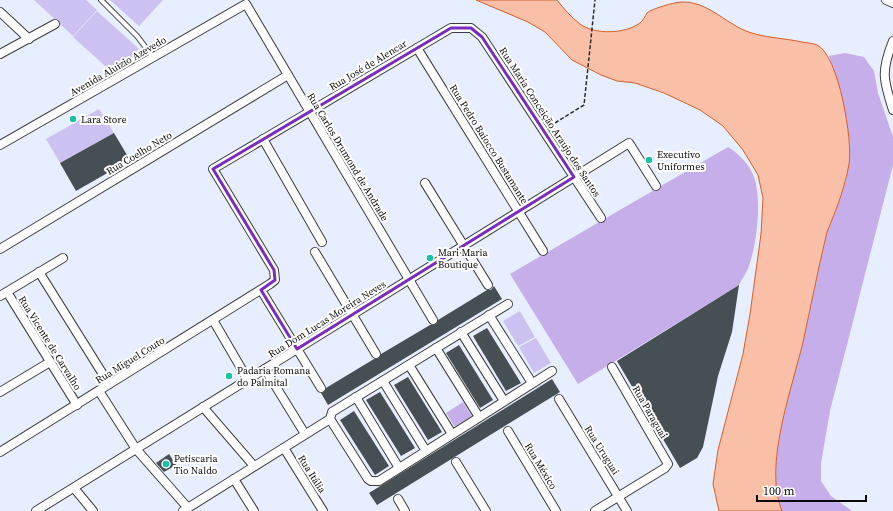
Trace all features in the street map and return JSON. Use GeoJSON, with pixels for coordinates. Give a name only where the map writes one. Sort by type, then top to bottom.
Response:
{"type":"FeatureCollection","features":[{"type":"Feature","properties":{"kind":"street"},"geometry":{"type":"LineString","coordinates":[[886,0],[893,3]]}},
{"type":"Feature","properties":{"kind":"street","name":"Avenida Aluizio Azevedo"},"geometry":{"type":"LineString","coordinates":[[1,144],[246,4]]}},
{"type":"Feature","properties":{"kind":"street","name":"Rua Carlos Drumond de Andrade"},"geometry":{"type":"LineString","coordinates":[[246,4],[433,320]]}},
{"type":"Feature","properties":{"kind":"street"},"geometry":{"type":"LineString","coordinates":[[0,12],[29,39]]}},
{"type":"Feature","properties":{"kind":"street"},"geometry":{"type":"LineString","coordinates":[[0,54],[55,24]]}},
{"type":"Feature","properties":{"kind":"street","name":"Rua José de Alencar"},"geometry":{"type":"LineString","coordinates":[[270,284],[275,280],[274,270],[213,169],[451,28],[470,28],[482,37]]}},
{"type":"Feature","properties":{"kind":"street","name":"Rua Maria Conceição Araujo dos Santos"},"geometry":{"type":"LineString","coordinates":[[482,37],[601,218]]}},
{"type":"Feature","properties":{"kind":"street"},"geometry":{"type":"LineString","coordinates":[[893,41],[883,69],[884,80],[893,110]]}},
{"type":"Feature","properties":{"kind":"street","name":"Rua Pedro Baiocco Bustamante"},"geometry":{"type":"LineString","coordinates":[[417,48],[543,251]]}},
{"type":"Feature","properties":{"kind":"street","name":"Rua Coelho Neto"},"geometry":{"type":"LineString","coordinates":[[0,249],[288,75]]}},
{"type":"Feature","properties":{"kind":"street"},"geometry":{"type":"LineString","coordinates":[[263,139],[322,242]]}},
{"type":"Feature","properties":{"kind":"street","name":"Rua Dom Lucas Moreira Neves"},"geometry":{"type":"LineString","coordinates":[[36,511],[629,143],[656,186]]}},
{"type":"Feature","properties":{"kind":"street"},"geometry":{"type":"LineString","coordinates":[[425,184],[488,285]]}},
{"type":"Feature","properties":{"kind":"street"},"geometry":{"type":"LineString","coordinates":[[315,252],[376,354]]}},
{"type":"Feature","properties":{"kind":"street"},"geometry":{"type":"LineString","coordinates":[[4,294],[63,258]]}},
{"type":"Feature","properties":{"kind":"street"},"geometry":{"type":"LineString","coordinates":[[39,272],[109,384]]}},
{"type":"Feature","properties":{"kind":"street","name":"Rua Miguel Couto"},"geometry":{"type":"LineString","coordinates":[[0,452],[270,284]]}},
{"type":"Feature","properties":{"kind":"street"},"geometry":{"type":"LineString","coordinates":[[261,290],[321,388]]}},
{"type":"Feature","properties":{"kind":"street","name":"Rua Vicente de Carvalho"},"geometry":{"type":"LineString","coordinates":[[4,294],[50,362],[76,405]]}},
{"type":"Feature","properties":{"kind":"street"},"geometry":{"type":"LineString","coordinates":[[99,391],[136,449],[184,510],[330,418],[332,412],[508,304]]}},
{"type":"Feature","properties":{"kind":"street"},"geometry":{"type":"LineString","coordinates":[[490,315],[532,383]]}},
{"type":"Feature","properties":{"kind":"street"},"geometry":{"type":"LineString","coordinates":[[213,320],[248,380]]}},
{"type":"Feature","properties":{"kind":"street"},"geometry":{"type":"LineString","coordinates":[[461,332],[504,401]]}},
{"type":"Feature","properties":{"kind":"street"},"geometry":{"type":"LineString","coordinates":[[436,348],[479,417]]}},
{"type":"Feature","properties":{"kind":"street"},"geometry":{"type":"LineString","coordinates":[[0,392],[50,362]]}},
{"type":"Feature","properties":{"kind":"street"},"geometry":{"type":"LineString","coordinates":[[409,365],[452,434]]}},
{"type":"Feature","properties":{"kind":"street","name":"Rua Paraguai"},"geometry":{"type":"LineString","coordinates":[[612,367],[668,464],[665,468],[619,497]]}},
{"type":"Feature","properties":{"kind":"street"},"geometry":{"type":"LineString","coordinates":[[265,369],[305,434]]}},
{"type":"Feature","properties":{"kind":"street"},"geometry":{"type":"LineString","coordinates":[[330,418],[371,481],[379,481],[552,371]]}},
{"type":"Feature","properties":{"kind":"street"},"geometry":{"type":"LineString","coordinates":[[383,380],[426,451]]}},
{"type":"Feature","properties":{"kind":"street"},"geometry":{"type":"LineString","coordinates":[[356,397],[399,468]]}},
{"type":"Feature","properties":{"kind":"street","name":"Rua Uruguai"},"geometry":{"type":"LineString","coordinates":[[559,399],[627,511]]}},
{"type":"Feature","properties":{"kind":"street"},"geometry":{"type":"LineString","coordinates":[[203,407],[254,466]]}},
{"type":"Feature","properties":{"kind":"street","name":"Rua México"},"geometry":{"type":"LineString","coordinates":[[508,431],[556,511]]}},
{"type":"Feature","properties":{"kind":"street","name":"Rua Itália"},"geometry":{"type":"LineString","coordinates":[[284,448],[323,511]]}},
{"type":"Feature","properties":{"kind":"street"},"geometry":{"type":"LineString","coordinates":[[456,462],[486,511]]}},
{"type":"Feature","properties":{"kind":"street"},"geometry":{"type":"LineString","coordinates":[[234,479],[254,511]]}},
{"type":"Feature","properties":{"kind":"street"},"geometry":{"type":"LineString","coordinates":[[74,488],[93,511]]}},
{"type":"Feature","properties":{"kind":"street"},"geometry":{"type":"LineString","coordinates":[[596,511],[619,497]]}},
{"type":"Feature","properties":{"kind":"street"},"geometry":{"type":"LineString","coordinates":[[398,499],[405,511]]}},
{"type":"Feature","properties":{"kind":"lane"},"geometry":{"type":"LineString","coordinates":[[101,0],[137,36],[154,57]]}},
{"type":"Feature","properties":{"kind":"path"},"geometry":{"type":"LineString","coordinates":[[543,130],[584,105],[595,0]]}},
{"type":"Feature","properties":{"kind":"highlighted area"},"geometry":{"type":"Polygon","coordinates":[[[451,28],[471,28],[482,37],[574,177],[297,349],[261,290],[275,280],[274,270],[213,169],[451,28]]]}},
{"type":"Feature","properties":{"kind":"shaded area"},"geometry":{"type":"Polygon","coordinates":[[[34,0],[86,0],[97,10],[73,36],[34,0]]]}},
{"type":"Feature","properties":{"kind":"shaded area"},"geometry":{"type":"Polygon","coordinates":[[[110,0],[163,0],[139,26],[110,0]]]}},
{"type":"Feature","properties":{"kind":"shaded area"},"geometry":{"type":"Polygon","coordinates":[[[476,0],[557,0],[574,19],[586,28],[610,32],[634,27],[643,20],[649,11],[678,2],[690,3],[707,8],[746,31],[767,37],[814,44],[825,52],[838,81],[843,100],[849,138],[849,164],[843,190],[827,232],[803,342],[781,427],[777,450],[776,472],[777,493],[782,511],[719,511],[713,484],[718,450],[743,354],[750,314],[761,234],[763,198],[758,175],[743,150],[723,126],[700,110],[664,93],[635,83],[617,81],[601,75],[572,60],[545,32],[528,22],[476,0]]]}},
{"type":"Feature","properties":{"kind":"shaded area"},"geometry":{"type":"Polygon","coordinates":[[[97,11],[139,49],[115,75],[73,37],[97,11]]]}},
{"type":"Feature","properties":{"kind":"shaded area"},"geometry":{"type":"Polygon","coordinates":[[[845,53],[864,57],[874,71],[878,93],[893,137],[893,165],[830,411],[821,463],[821,481],[831,496],[852,511],[782,511],[777,494],[776,475],[777,454],[784,411],[799,354],[827,232],[846,181],[850,144],[841,94],[829,56],[845,53]]]}},
{"type":"Feature","properties":{"kind":"shaded area"},"geometry":{"type":"Polygon","coordinates":[[[99,109],[114,133],[60,163],[46,139],[99,109]]]}},
{"type":"Feature","properties":{"kind":"shaded area"},"geometry":{"type":"Polygon","coordinates":[[[728,147],[740,156],[750,168],[754,177],[758,197],[758,222],[752,257],[739,285],[578,384],[510,274],[728,147]]]}},
{"type":"Feature","properties":{"kind":"shaded area"},"geometry":{"type":"Polygon","coordinates":[[[520,311],[535,337],[518,346],[503,321],[520,311]]]}},
{"type":"Feature","properties":{"kind":"shaded area"},"geometry":{"type":"Polygon","coordinates":[[[536,338],[551,363],[534,373],[519,347],[536,338]]]}},
{"type":"Feature","properties":{"kind":"shaded area"},"geometry":{"type":"Polygon","coordinates":[[[463,402],[472,416],[455,427],[446,413],[463,402]]]}},
{"type":"Feature","properties":{"kind":"building"},"geometry":{"type":"Polygon","coordinates":[[[114,133],[130,160],[76,191],[60,163],[114,133]]]}},
{"type":"Feature","properties":{"kind":"building"},"geometry":{"type":"Polygon","coordinates":[[[739,285],[732,332],[718,376],[703,447],[697,458],[680,468],[617,361],[739,285]]]}},
{"type":"Feature","properties":{"kind":"building"},"geometry":{"type":"Polygon","coordinates":[[[494,286],[502,299],[328,405],[321,393],[324,392],[326,388],[374,359],[379,358],[381,354],[430,325],[436,324],[438,320],[487,290],[491,290],[494,286]]]}},
{"type":"Feature","properties":{"kind":"building"},"geometry":{"type":"Polygon","coordinates":[[[487,328],[521,383],[506,391],[473,336],[487,328]]]}},
{"type":"Feature","properties":{"kind":"building"},"geometry":{"type":"Polygon","coordinates":[[[459,345],[493,400],[480,408],[446,353],[459,345]]]}},
{"type":"Feature","properties":{"kind":"building"},"geometry":{"type":"Polygon","coordinates":[[[408,377],[442,432],[428,440],[394,385],[408,377]]]}},
{"type":"Feature","properties":{"kind":"building"},"geometry":{"type":"Polygon","coordinates":[[[552,379],[560,392],[377,505],[369,493],[552,379]]]}},
{"type":"Feature","properties":{"kind":"building"},"geometry":{"type":"Polygon","coordinates":[[[380,392],[415,448],[401,456],[366,400],[380,392]]]}},
{"type":"Feature","properties":{"kind":"building"},"geometry":{"type":"Polygon","coordinates":[[[354,411],[389,466],[375,475],[340,420],[354,411]]]}},
{"type":"Feature","properties":{"kind":"building","name":"Petiscaria Tio Naldo"},"geometry":{"type":"Polygon","coordinates":[[[169,454],[176,465],[164,472],[156,463],[169,454]]]}},
{"type":"Feature","properties":{"kind":"place","name":"Lara Store"},"geometry":{"type":"Point","coordinates":[73,119]}},
{"type":"Feature","properties":{"kind":"place","name":"Executivo Uniformes"},"geometry":{"type":"Point","coordinates":[649,160]}},
{"type":"Feature","properties":{"kind":"place","name":"Mari Maria Boutique"},"geometry":{"type":"Point","coordinates":[430,258]}},
{"type":"Feature","properties":{"kind":"place","name":"Padaria Romana do Palmital"},"geometry":{"type":"Point","coordinates":[229,376]}},
{"type":"Feature","properties":{"kind":"place","name":"Petiscaria Tio Naldo"},"geometry":{"type":"Point","coordinates":[166,464]}}]}
